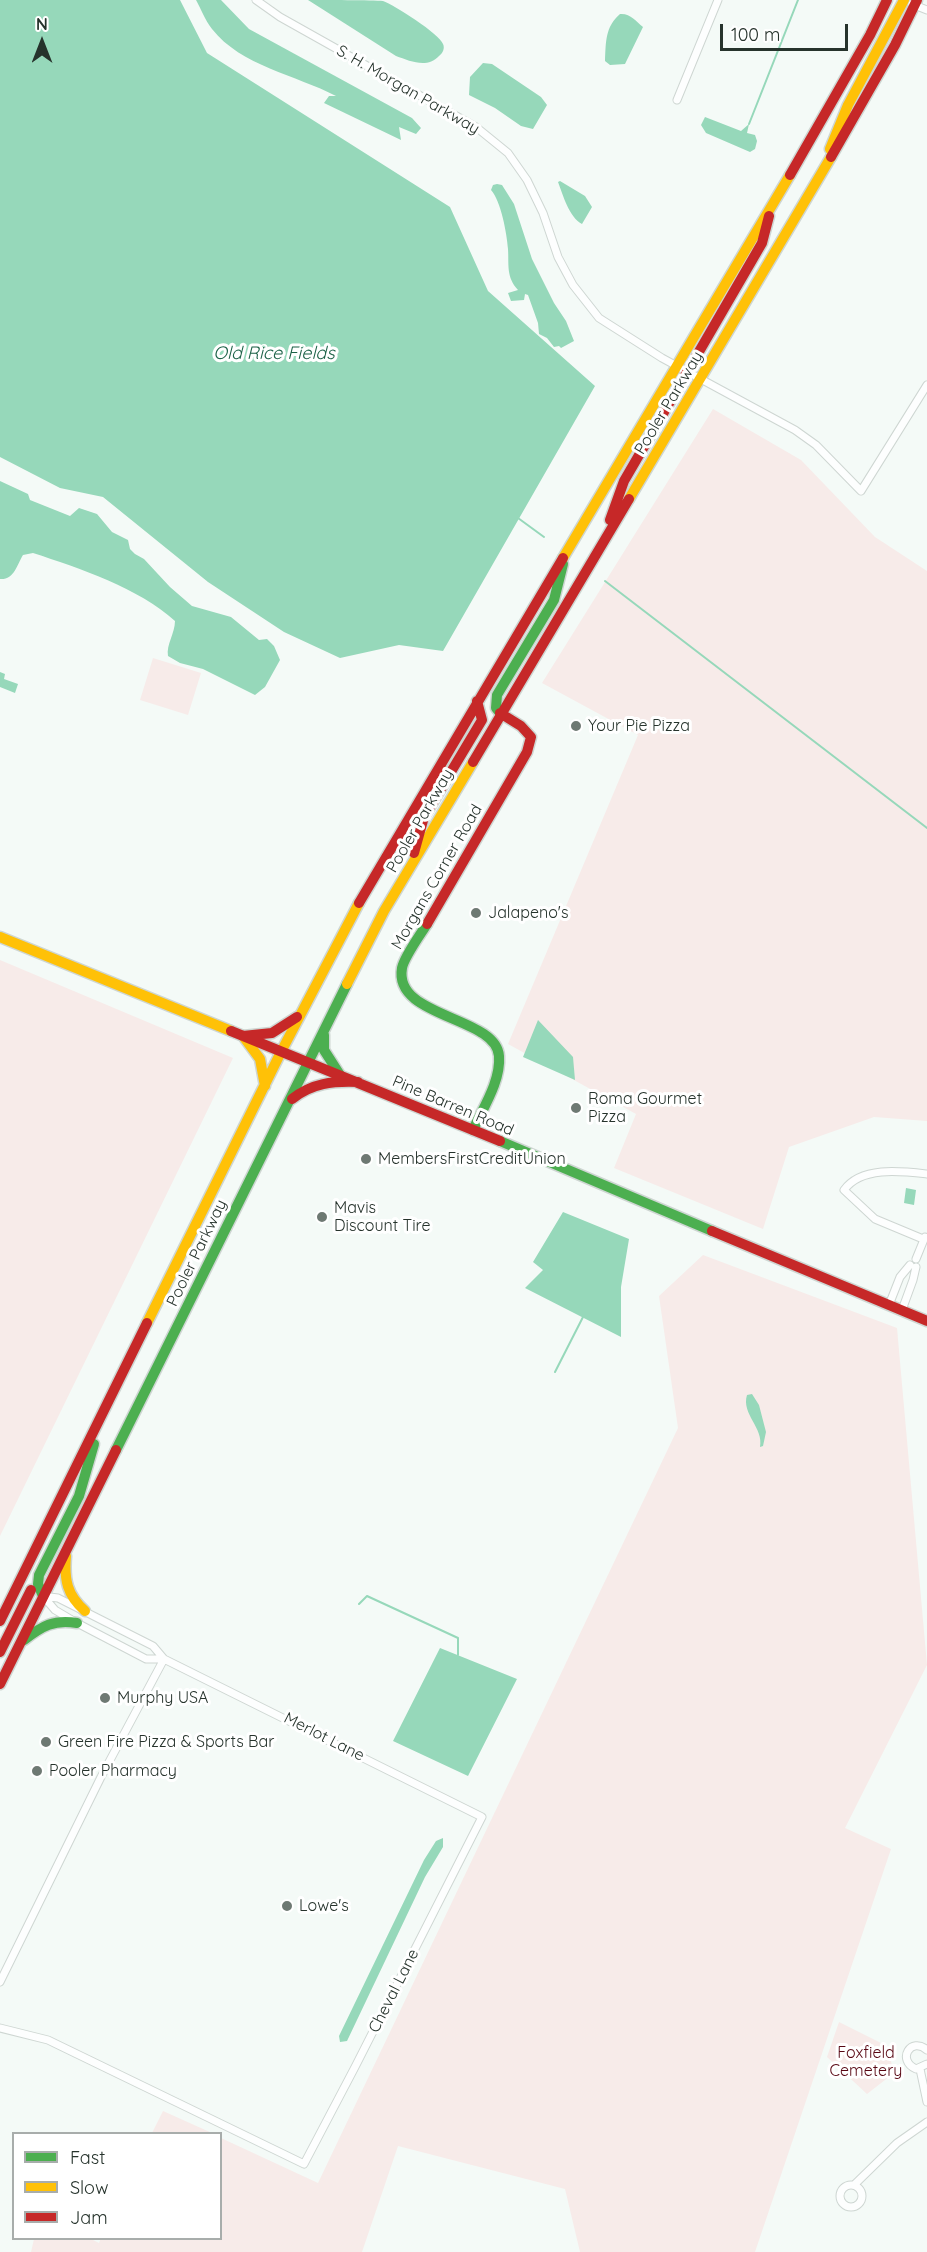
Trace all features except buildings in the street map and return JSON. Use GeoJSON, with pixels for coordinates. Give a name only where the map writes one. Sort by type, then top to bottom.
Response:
{"type":"FeatureCollection","features":[{"type":"Feature","properties":{"kind":"main road","name":"Pooler Parkway"},"geometry":{"type":"LineString","coordinates":[[0,1622],[281,1052],[374,875],[825,117],[887,0]]}},
{"type":"Feature","properties":{"kind":"main road","name":"Pooler Parkway"},"geometry":{"type":"LineString","coordinates":[[0,1684],[384,911],[701,380],[824,169],[838,124],[910,1]]}},
{"type":"Feature","properties":{"kind":"main road"},"geometry":{"type":"LineString","coordinates":[[603,541],[624,482],[762,243],[773,202]]}},
{"type":"Feature","properties":{"kind":"main road"},"geometry":{"type":"LineString","coordinates":[[501,714],[496,708],[497,695],[554,600],[566,552]]}},
{"type":"Feature","properties":{"kind":"main road"},"geometry":{"type":"LineString","coordinates":[[410,868],[424,817],[482,720],[477,701]]}},
{"type":"Feature","properties":{"kind":"main road","name":"Morgans Corner Road"},"geometry":{"type":"LineString","coordinates":[[473,1130],[499,1067],[500,1053],[492,1040],[414,998],[403,984],[402,967],[527,752],[531,737],[520,726],[501,714]]}},
{"type":"Feature","properties":{"kind":"main road","name":"Pine Barren Road"},"geometry":{"type":"LineString","coordinates":[[0,937],[358,1082],[927,1321]]}},
{"type":"Feature","properties":{"kind":"main road"},"geometry":{"type":"LineString","coordinates":[[243,1036],[270,1035],[281,1031],[301,1013]]}},
{"type":"Feature","properties":{"kind":"main road"},"geometry":{"type":"LineString","coordinates":[[326,1026],[322,1041],[324,1050],[340,1075]]}},
{"type":"Feature","properties":{"kind":"main road"},"geometry":{"type":"LineString","coordinates":[[243,1036],[261,1060],[265,1087]]}},
{"type":"Feature","properties":{"kind":"main road"},"geometry":{"type":"LineString","coordinates":[[287,1103],[311,1085],[330,1081],[358,1082]]}},
{"type":"Feature","properties":{"kind":"main road"},"geometry":{"type":"LineString","coordinates":[[43,1596],[38,1584],[39,1575],[79,1496],[102,1416]]}},
{"type":"Feature","properties":{"kind":"main road"},"geometry":{"type":"LineString","coordinates":[[67,1548],[64,1568],[66,1584],[71,1599],[85,1611]]}},
{"type":"Feature","properties":{"kind":"main road"},"geometry":{"type":"LineString","coordinates":[[0,1652],[31,1590]]}},
{"type":"Feature","properties":{"kind":"main road"},"geometry":{"type":"LineString","coordinates":[[20,1645],[44,1624],[51,1621],[77,1623]]}},
{"type":"Feature","properties":{"kind":"street","name":"S. H. Morgan Parkway"},"geometry":{"type":"LineString","coordinates":[[256,0],[280,17],[476,127],[508,153],[526,180],[543,213],[558,257],[573,285],[599,318],[687,372],[807,438],[861,491],[927,385]]}},
{"type":"Feature","properties":{"kind":"street"},"geometry":{"type":"LineString","coordinates":[[677,100],[718,0]]}},
{"type":"Feature","properties":{"kind":"street"},"geometry":{"type":"LineString","coordinates":[[910,1],[927,10]]}},
{"type":"Feature","properties":{"kind":"street"},"geometry":{"type":"LineString","coordinates":[[889,1305],[900,1277],[914,1264],[925,1238],[874,1219],[844,1191],[853,1180],[885,1171],[927,1174]]}},
{"type":"Feature","properties":{"kind":"street"},"geometry":{"type":"LineString","coordinates":[[902,1310],[915,1276],[914,1264]]}},
{"type":"Feature","properties":{"kind":"street","name":"Merlot Lane"},"geometry":{"type":"LineString","coordinates":[[19,1584],[43,1596],[58,1598],[85,1611],[153,1646],[164,1659],[482,1817]]}},
{"type":"Feature","properties":{"kind":"street","name":"Merlot Lane"},"geometry":{"type":"LineString","coordinates":[[43,1596],[55,1611],[146,1659],[164,1659]]}},
{"type":"Feature","properties":{"kind":"street"},"geometry":{"type":"LineString","coordinates":[[0,1982],[101,1777],[164,1659]]}},
{"type":"Feature","properties":{"kind":"street","name":"Cheval Lane"},"geometry":{"type":"LineString","coordinates":[[0,2028],[48,2040],[304,2164],[482,1817]]}},
{"type":"Feature","properties":{"kind":"street"},"geometry":{"type":"LineString","coordinates":[[920,2069],[909,2065],[906,2054],[915,2046],[923,2046],[927,2050]]}},
{"type":"Feature","properties":{"kind":"street"},"geometry":{"type":"LineString","coordinates":[[920,2069],[927,2064]]}},
{"type":"Feature","properties":{"kind":"street"},"geometry":{"type":"LineString","coordinates":[[920,2069],[927,2102]]}},
{"type":"Feature","properties":{"kind":"street"},"geometry":{"type":"LineString","coordinates":[[854,2185],[897,2143],[927,2122]]}},
{"type":"Feature","properties":{"kind":"green space"},"geometry":{"type":"Polygon","coordinates":[[[713,409],[801,460],[875,537],[927,571],[927,1121],[874,1117],[789,1147],[763,1229],[614,1168],[636,1114],[508,1044],[638,735],[542,683],[713,409]]]}},
{"type":"Feature","properties":{"kind":"green space"},"geometry":{"type":"Polygon","coordinates":[[[153,658],[201,673],[188,715],[140,700],[153,658]]]}},
{"type":"Feature","properties":{"kind":"green space"},"geometry":{"type":"Polygon","coordinates":[[[0,960],[233,1058],[0,1536],[0,960]]]}},
{"type":"Feature","properties":{"kind":"green space"},"geometry":{"type":"Polygon","coordinates":[[[703,1255],[897,1328],[927,1665],[845,1828],[891,1849],[755,2252],[580,2252],[565,2189],[398,2146],[362,2252],[31,2252],[34,2240],[93,2240],[99,2243],[100,2240],[222,2240],[222,2138],[318,2183],[678,1428],[659,1296],[703,1255]]]}},
{"type":"Feature","properties":{"kind":"green space","name":"Foxfield Cemetery"},"geometry":{"type":"Polygon","coordinates":[[[839,2022],[887,2046],[894,2073],[867,2094],[827,2057],[839,2022]]]}},
{"type":"Feature","properties":{"kind":"green space"},"geometry":{"type":"Polygon","coordinates":[[[163,2111],[210,2132],[152,2132],[163,2111]]]}},
{"type":"Feature","properties":{"kind":"water","name":"Old Rice Fields"},"geometry":{"type":"Polygon","coordinates":[[[0,0],[180,0],[207,53],[450,207],[488,291],[595,386],[443,651],[399,645],[340,658],[284,632],[208,582],[103,497],[60,488],[0,457],[0,0]]]}},
{"type":"Feature","properties":{"kind":"water"},"geometry":{"type":"Polygon","coordinates":[[[196,0],[221,0],[249,29],[412,118],[421,128],[416,134],[399,127],[401,140],[324,103],[329,96],[336,96],[253,61],[224,42],[210,26],[196,0]]]}},
{"type":"Feature","properties":{"kind":"water"},"geometry":{"type":"Polygon","coordinates":[[[308,0],[383,1],[426,27],[440,39],[443,50],[434,60],[424,63],[396,56],[308,0]]]}},
{"type":"Feature","properties":{"kind":"water"},"geometry":{"type":"Polygon","coordinates":[[[620,14],[630,16],[643,27],[625,64],[610,65],[605,61],[607,35],[611,24],[620,14]]]}},
{"type":"Feature","properties":{"kind":"water"},"geometry":{"type":"Polygon","coordinates":[[[483,63],[492,64],[541,97],[547,105],[533,129],[521,126],[495,108],[469,95],[470,77],[483,63]]]}},
{"type":"Feature","properties":{"kind":"water"},"geometry":{"type":"Polygon","coordinates":[[[705,117],[741,131],[749,124],[747,133],[755,135],[757,141],[755,149],[750,152],[706,133],[701,125],[705,117]]]}},
{"type":"Feature","properties":{"kind":"water"},"geometry":{"type":"Polygon","coordinates":[[[560,181],[585,196],[592,207],[582,224],[573,216],[567,205],[558,182],[560,181]]]}},
{"type":"Feature","properties":{"kind":"water"},"geometry":{"type":"Polygon","coordinates":[[[493,185],[502,185],[514,204],[532,259],[554,303],[566,321],[574,341],[561,348],[554,347],[547,338],[539,334],[538,323],[528,295],[525,294],[524,300],[511,301],[508,293],[518,290],[510,276],[503,218],[491,190],[493,185]]]}},
{"type":"Feature","properties":{"kind":"water"},"geometry":{"type":"Polygon","coordinates":[[[0,481],[28,494],[30,500],[70,516],[79,508],[97,514],[112,532],[128,540],[130,549],[144,559],[170,587],[192,606],[231,617],[259,640],[267,639],[274,646],[280,660],[265,687],[255,695],[203,669],[180,663],[168,656],[175,621],[144,599],[89,572],[33,553],[23,555],[12,574],[5,579],[0,579],[0,481]]]}},
{"type":"Feature","properties":{"kind":"water"},"geometry":{"type":"Polygon","coordinates":[[[0,672],[5,674],[4,679],[18,684],[15,693],[0,687],[0,672]]]}},
{"type":"Feature","properties":{"kind":"water"},"geometry":{"type":"Polygon","coordinates":[[[538,1020],[573,1057],[575,1080],[523,1057],[538,1020]]]}},
{"type":"Feature","properties":{"kind":"water"},"geometry":{"type":"Polygon","coordinates":[[[906,1188],[916,1190],[914,1205],[904,1203],[906,1188]]]}},
{"type":"Feature","properties":{"kind":"water"},"geometry":{"type":"Polygon","coordinates":[[[563,1212],[629,1239],[621,1287],[621,1337],[525,1288],[543,1270],[533,1262],[563,1212]]]}},
{"type":"Feature","properties":{"kind":"water"},"geometry":{"type":"Polygon","coordinates":[[[752,1394],[759,1405],[766,1432],[763,1446],[760,1447],[759,1434],[746,1402],[747,1395],[752,1394]]]}},
{"type":"Feature","properties":{"kind":"water"},"geometry":{"type":"Polygon","coordinates":[[[440,1648],[517,1679],[468,1776],[393,1741],[440,1648]]]}},
{"type":"Feature","properties":{"kind":"water"},"geometry":{"type":"Polygon","coordinates":[[[443,1838],[443,1847],[425,1877],[347,2041],[340,2042],[339,2036],[424,1860],[436,1841],[443,1838]]]}},
{"type":"Feature","properties":{"kind":"waterway"},"geometry":{"type":"LineString","coordinates":[[749,124],[798,0]]}},
{"type":"Feature","properties":{"kind":"waterway"},"geometry":{"type":"LineString","coordinates":[[518,518],[544,537]]}},
{"type":"Feature","properties":{"kind":"waterway"},"geometry":{"type":"LineString","coordinates":[[605,581],[927,828]]}},
{"type":"Feature","properties":{"kind":"waterway"},"geometry":{"type":"LineString","coordinates":[[555,1372],[583,1317]]}},
{"type":"Feature","properties":{"kind":"waterway"},"geometry":{"type":"LineString","coordinates":[[359,1604],[367,1596],[458,1638],[458,1655]]}},
{"type":"Feature","properties":{"kind":"traffic: fast"},"geometry":{"type":"LineString","coordinates":[[500,713],[496,708],[497,695],[554,600],[563,564]]}},
{"type":"Feature","properties":{"kind":"traffic: fast"},"geometry":{"type":"LineString","coordinates":[[427,924],[403,963],[403,984],[413,997],[428,1007],[481,1032],[494,1043],[499,1056],[494,1085],[473,1130]]}},
{"type":"Feature","properties":{"kind":"traffic: fast"},"geometry":{"type":"LineString","coordinates":[[116,1450],[347,984]]}},
{"type":"Feature","properties":{"kind":"traffic: fast"},"geometry":{"type":"LineString","coordinates":[[324,1035],[324,1050],[340,1075]]}},
{"type":"Feature","properties":{"kind":"traffic: fast"},"geometry":{"type":"LineString","coordinates":[[500,1141],[712,1231]]}},
{"type":"Feature","properties":{"kind":"traffic: fast"},"geometry":{"type":"LineString","coordinates":[[43,1596],[38,1584],[39,1575],[79,1496],[94,1444]]}},
{"type":"Feature","properties":{"kind":"traffic: fast"},"geometry":{"type":"LineString","coordinates":[[24,1640],[55,1623],[77,1623]]}},
{"type":"Feature","properties":{"kind":"traffic: slow"},"geometry":{"type":"LineString","coordinates":[[830,149],[848,105],[904,0]]}},
{"type":"Feature","properties":{"kind":"traffic: slow"},"geometry":{"type":"LineString","coordinates":[[629,499],[831,157]]}},
{"type":"Feature","properties":{"kind":"traffic: slow"},"geometry":{"type":"LineString","coordinates":[[563,558],[790,175]]}},
{"type":"Feature","properties":{"kind":"traffic: slow"},"geometry":{"type":"LineString","coordinates":[[347,984],[384,911],[473,762]]}},
{"type":"Feature","properties":{"kind":"traffic: slow"},"geometry":{"type":"LineString","coordinates":[[147,1323],[281,1052],[359,903]]}},
{"type":"Feature","properties":{"kind":"traffic: slow"},"geometry":{"type":"LineString","coordinates":[[0,937],[231,1031]]}},
{"type":"Feature","properties":{"kind":"traffic: slow"},"geometry":{"type":"LineString","coordinates":[[243,1036],[260,1059],[265,1086]]}},
{"type":"Feature","properties":{"kind":"traffic: slow"},"geometry":{"type":"LineString","coordinates":[[66,1556],[68,1586],[74,1599],[85,1611]]}},
{"type":"Feature","properties":{"kind":"traffic: jam"},"geometry":{"type":"LineString","coordinates":[[790,175],[870,35],[887,0]]}},
{"type":"Feature","properties":{"kind":"traffic: jam"},"geometry":{"type":"LineString","coordinates":[[831,157],[895,45],[917,0]]}},
{"type":"Feature","properties":{"kind":"traffic: jam"},"geometry":{"type":"LineString","coordinates":[[610,520],[624,481],[762,243],[769,216]]}},
{"type":"Feature","properties":{"kind":"traffic: jam"},"geometry":{"type":"LineString","coordinates":[[473,762],[629,499]]}},
{"type":"Feature","properties":{"kind":"traffic: jam"},"geometry":{"type":"LineString","coordinates":[[359,903],[563,558]]}},
{"type":"Feature","properties":{"kind":"traffic: jam"},"geometry":{"type":"LineString","coordinates":[[414,853],[424,817],[482,720],[477,701]]}},
{"type":"Feature","properties":{"kind":"traffic: jam"},"geometry":{"type":"LineString","coordinates":[[427,924],[527,752],[531,737],[521,726],[500,713]]}},
{"type":"Feature","properties":{"kind":"traffic: jam"},"geometry":{"type":"LineString","coordinates":[[243,1036],[272,1033],[297,1017]]}},
{"type":"Feature","properties":{"kind":"traffic: jam"},"geometry":{"type":"LineString","coordinates":[[231,1031],[500,1141]]}},
{"type":"Feature","properties":{"kind":"traffic: jam"},"geometry":{"type":"LineString","coordinates":[[292,1099],[315,1086],[358,1082]]}},
{"type":"Feature","properties":{"kind":"traffic: jam"},"geometry":{"type":"LineString","coordinates":[[712,1231],[927,1321]]}},
{"type":"Feature","properties":{"kind":"traffic: jam"},"geometry":{"type":"LineString","coordinates":[[0,1621],[147,1323]]}},
{"type":"Feature","properties":{"kind":"traffic: jam"},"geometry":{"type":"LineString","coordinates":[[0,1684],[116,1450]]}},
{"type":"Feature","properties":{"kind":"traffic: jam"},"geometry":{"type":"LineString","coordinates":[[0,1652],[31,1590]]}},
{"type":"Feature","properties":{"kind":"place","name":"Your Pie Pizza"},"geometry":{"type":"Point","coordinates":[576,726]}},
{"type":"Feature","properties":{"kind":"place","name":"Jalapeno's"},"geometry":{"type":"Point","coordinates":[476,913]}},
{"type":"Feature","properties":{"kind":"place","name":"Roma Gourmet Pizza"},"geometry":{"type":"Point","coordinates":[576,1108]}},
{"type":"Feature","properties":{"kind":"place","name":"MembersFirstCreditUnion"},"geometry":{"type":"Point","coordinates":[366,1159]}},
{"type":"Feature","properties":{"kind":"place","name":"Mavis Discount Tire"},"geometry":{"type":"Point","coordinates":[322,1217]}},
{"type":"Feature","properties":{"kind":"place","name":"Murphy USA"},"geometry":{"type":"Point","coordinates":[105,1698]}},
{"type":"Feature","properties":{"kind":"place","name":"Green Fire Pizza & Sports Bar"},"geometry":{"type":"Point","coordinates":[46,1742]}},
{"type":"Feature","properties":{"kind":"place","name":"Pooler Pharmacy"},"geometry":{"type":"Point","coordinates":[37,1771]}},
{"type":"Feature","properties":{"kind":"place","name":"Lowe's"},"geometry":{"type":"Point","coordinates":[287,1906]}}]}
